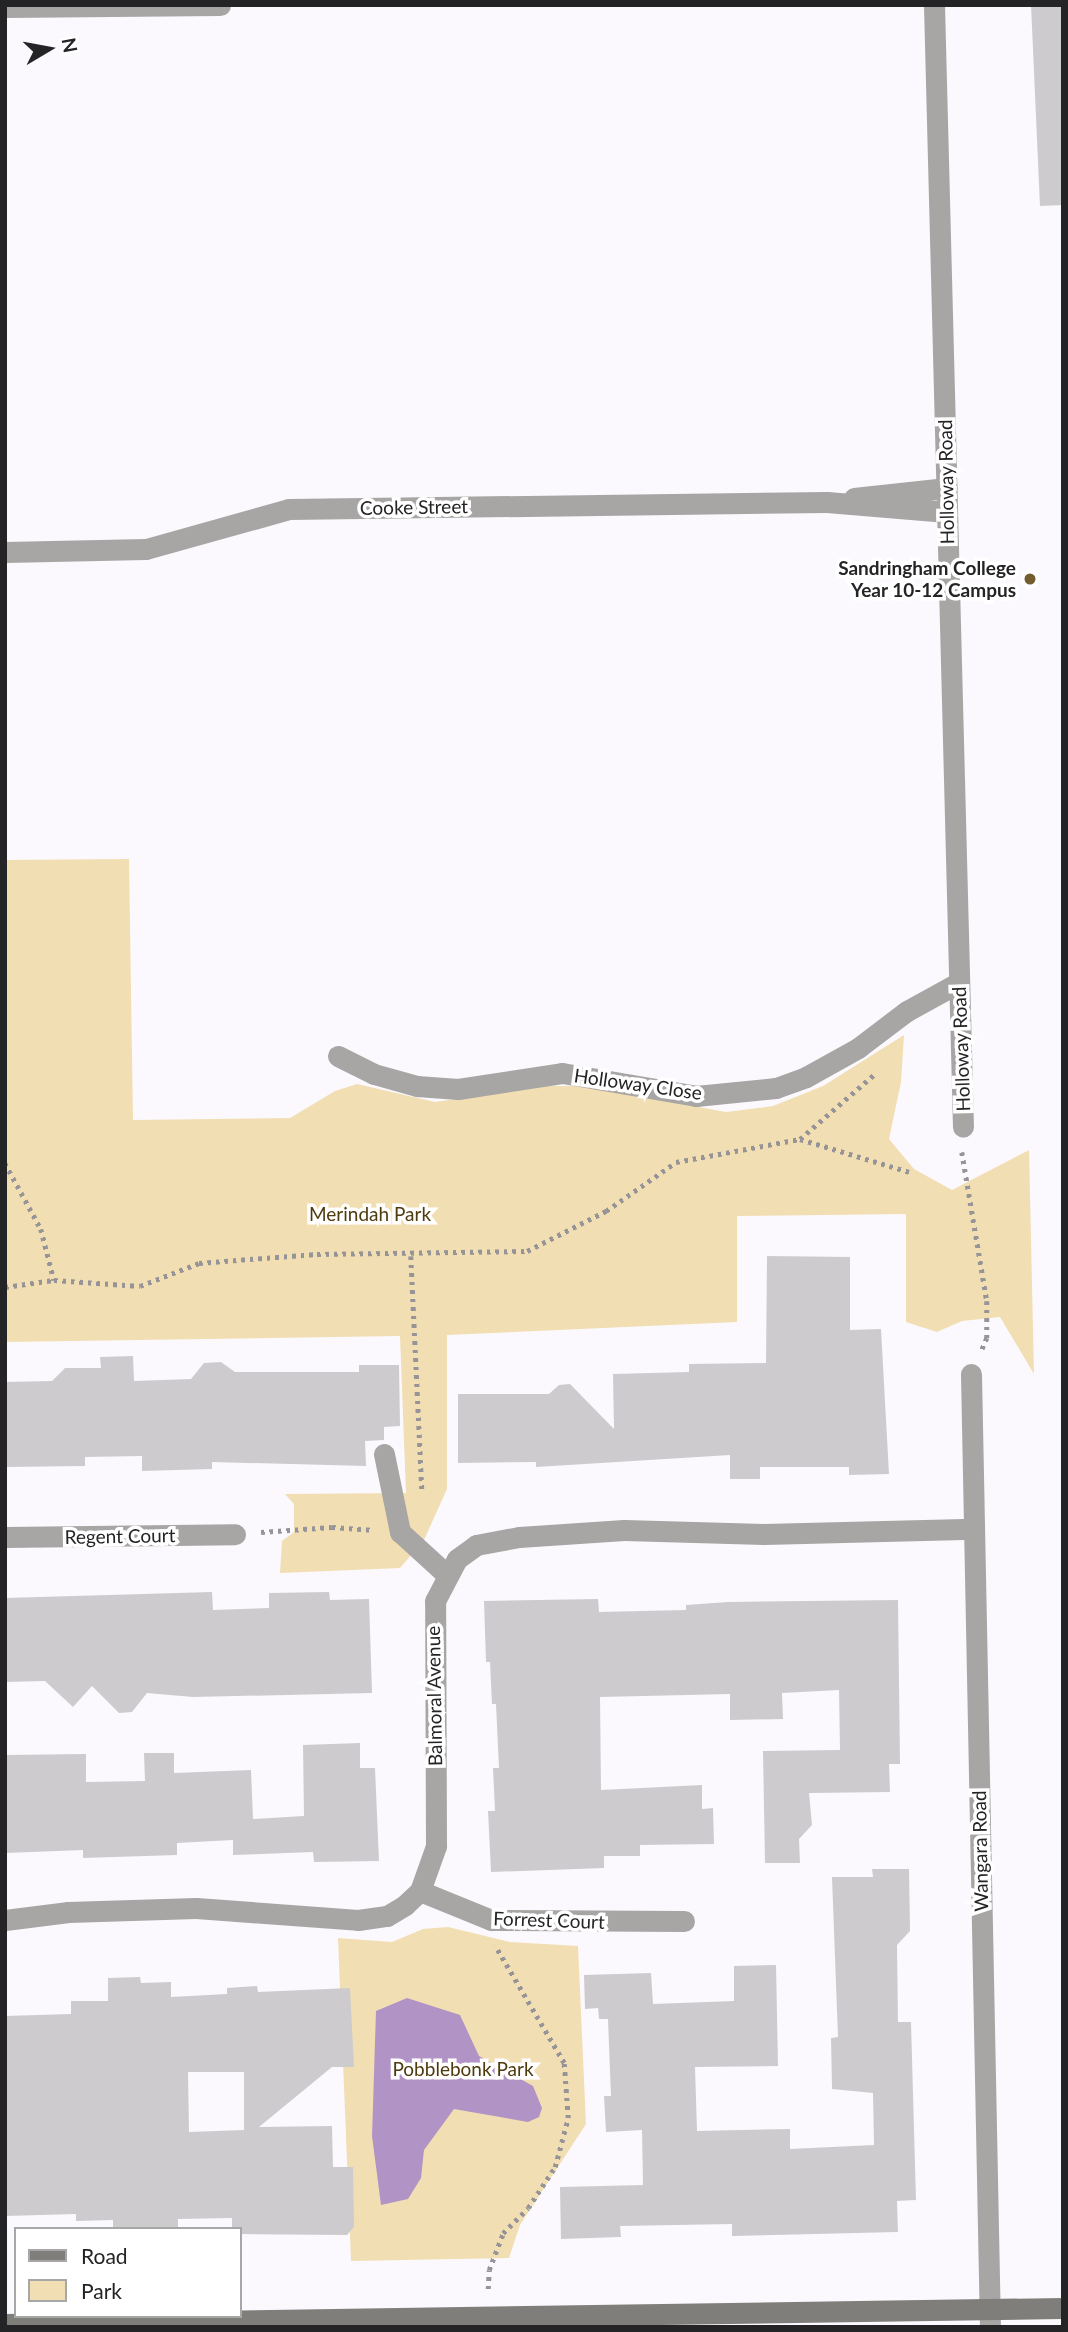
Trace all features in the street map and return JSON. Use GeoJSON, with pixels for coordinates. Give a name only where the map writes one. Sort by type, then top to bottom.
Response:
{"type":"FeatureCollection","features":[{"type":"Feature","properties":{"kind":"street"},"geometry":{"type":"LineString","coordinates":[[5,7],[220,5]]}},
{"type":"Feature","properties":{"kind":"street","name":"Holloway Road"},"geometry":{"type":"LineString","coordinates":[[933,5],[963,1127]]}},
{"type":"Feature","properties":{"kind":"street","name":"Cooke Street"},"geometry":{"type":"LineString","coordinates":[[827,502],[946,488]]}},
{"type":"Feature","properties":{"kind":"street","name":"Cooke Street"},"geometry":{"type":"LineString","coordinates":[[5,552],[146,549],[289,509],[827,502],[947,512]]}},
{"type":"Feature","properties":{"kind":"street","name":"Holloway Close"},"geometry":{"type":"LineString","coordinates":[[338,1056],[374,1074],[417,1086],[458,1089],[562,1073],[696,1096],[762,1089],[806,1077],[958,983]]}},
{"type":"Feature","properties":{"kind":"street","name":"Wangara Road"},"geometry":{"type":"LineString","coordinates":[[971,1374],[990,2319]]}},
{"type":"Feature","properties":{"kind":"street"},"geometry":{"type":"LineString","coordinates":[[384,1454],[400,1532],[446,1574]]}},
{"type":"Feature","properties":{"kind":"street","name":"Balmoral Avenue"},"geometry":{"type":"LineString","coordinates":[[420,1891],[436,1846],[432,1618],[446,1574],[476,1545],[519,1537],[624,1530],[764,1534],[974,1529]]}},
{"type":"Feature","properties":{"kind":"street","name":"Regent Court"},"geometry":{"type":"LineString","coordinates":[[5,1537],[235,1534]]}},
{"type":"Feature","properties":{"kind":"street"},"geometry":{"type":"LineString","coordinates":[[5,1920],[68,1912],[196,1908],[358,1920],[387,1916],[420,1891]]}},
{"type":"Feature","properties":{"kind":"street","name":"Forrest Court"},"geometry":{"type":"LineString","coordinates":[[420,1891],[491,1920],[684,1922]]}},
{"type":"Feature","properties":{"kind":"street"},"geometry":{"type":"LineString","coordinates":[[5,2324],[486,2316],[655,2320],[990,2319],[1063,2308]]}},
{"type":"Feature","properties":{"kind":"path"},"geometry":{"type":"LineString","coordinates":[[800,1139],[877,1071]]}},
{"type":"Feature","properties":{"kind":"path"},"geometry":{"type":"LineString","coordinates":[[963,1127],[962,1171],[987,1301],[987,1338],[971,1374]]}},
{"type":"Feature","properties":{"kind":"path"},"geometry":{"type":"LineString","coordinates":[[5,1287],[54,1280],[140,1286],[199,1263],[317,1254],[411,1256],[527,1251],[606,1211],[676,1162],[800,1139],[909,1172]]}},
{"type":"Feature","properties":{"kind":"path"},"geometry":{"type":"LineString","coordinates":[[5,1163],[41,1230],[54,1280]]}},
{"type":"Feature","properties":{"kind":"path"},"geometry":{"type":"LineString","coordinates":[[411,1256],[422,1493]]}},
{"type":"Feature","properties":{"kind":"path"},"geometry":{"type":"LineString","coordinates":[[235,1534],[332,1527],[400,1532]]}},
{"type":"Feature","properties":{"kind":"path"},"geometry":{"type":"LineString","coordinates":[[486,2316],[489,2270],[503,2232],[528,2208],[555,2167],[568,2118],[564,2063],[496,1954],[491,1920]]}},
{"type":"Feature","properties":{"kind":"green space","name":"Merindah Park"},"geometry":{"type":"Polygon","coordinates":[[[129,859],[133,1120],[290,1118],[335,1091],[357,1084],[435,1102],[546,1086],[583,1086],[726,1112],[773,1106],[823,1086],[904,1035],[901,1082],[889,1139],[914,1169],[952,1190],[1029,1150],[1034,1374],[1000,1317],[962,1321],[937,1332],[906,1322],[906,1214],[737,1216],[737,1322],[447,1335],[447,1489],[424,1540],[400,1568],[280,1573],[282,1541],[294,1532],[294,1504],[285,1494],[406,1493],[400,1336],[5,1342],[5,860],[129,859]]]}},
{"type":"Feature","properties":{"kind":"green space","name":"Pobblebonk Park"},"geometry":{"type":"Polygon","coordinates":[[[448,1927],[510,1942],[578,1946],[586,2124],[520,2225],[509,2258],[351,2261],[338,1938],[392,1942],[423,1929],[448,1927]]]}},
{"type":"Feature","properties":{"kind":"shaded area"},"geometry":{"type":"Polygon","coordinates":[[[407,1998],[460,2015],[479,2056],[533,2086],[542,2108],[539,2117],[528,2122],[454,2109],[424,2150],[421,2178],[408,2199],[381,2205],[372,2136],[376,2011],[407,1998]]]}},
{"type":"Feature","properties":{"kind":"building"},"geometry":{"type":"Polygon","coordinates":[[[1031,5],[1063,5],[1063,205],[1040,206],[1031,5]]]}},
{"type":"Feature","properties":{"kind":"building"},"geometry":{"type":"Polygon","coordinates":[[[767,1256],[850,1257],[850,1330],[881,1329],[889,1474],[849,1475],[849,1467],[760,1467],[760,1479],[730,1479],[730,1455],[536,1467],[536,1462],[458,1463],[458,1394],[549,1394],[559,1385],[570,1384],[614,1429],[613,1374],[689,1372],[689,1364],[766,1363],[767,1256]]]}},
{"type":"Feature","properties":{"kind":"building"},"geometry":{"type":"Polygon","coordinates":[[[133,1356],[134,1381],[191,1379],[204,1363],[221,1362],[235,1372],[359,1372],[359,1365],[399,1365],[400,1426],[384,1427],[384,1440],[365,1441],[366,1466],[212,1462],[212,1469],[142,1471],[142,1456],[85,1457],[85,1466],[5,1467],[5,1382],[52,1381],[65,1368],[101,1368],[100,1357],[133,1356]]]}},
{"type":"Feature","properties":{"kind":"building"},"geometry":{"type":"Polygon","coordinates":[[[212,1592],[213,1610],[269,1608],[269,1593],[329,1592],[330,1600],[369,1599],[372,1693],[193,1697],[147,1693],[132,1712],[119,1713],[92,1686],[73,1707],[45,1681],[5,1682],[5,1598],[212,1592]]]}},
{"type":"Feature","properties":{"kind":"building"},"geometry":{"type":"Polygon","coordinates":[[[598,1599],[599,1612],[686,1610],[686,1605],[728,1602],[898,1600],[900,1764],[889,1764],[890,1792],[809,1793],[812,1825],[799,1839],[800,1863],[765,1863],[763,1751],[840,1750],[839,1690],[782,1693],[783,1719],[730,1720],[730,1694],[600,1697],[601,1790],[702,1785],[702,1809],[713,1808],[714,1844],[640,1845],[640,1856],[604,1856],[604,1868],[491,1872],[488,1811],[495,1811],[493,1768],[499,1768],[496,1704],[492,1704],[490,1662],[486,1662],[484,1601],[598,1599]]]}},
{"type":"Feature","properties":{"kind":"building"},"geometry":{"type":"Polygon","coordinates":[[[360,1743],[360,1768],[375,1768],[379,1861],[314,1862],[313,1852],[233,1855],[233,1840],[177,1843],[177,1855],[83,1858],[83,1850],[5,1853],[5,1755],[86,1754],[86,1782],[145,1781],[144,1753],[174,1753],[174,1773],[251,1770],[253,1819],[304,1816],[303,1745],[360,1743]]]}},
{"type":"Feature","properties":{"kind":"building"},"geometry":{"type":"Polygon","coordinates":[[[872,1869],[909,1869],[910,1931],[897,1945],[898,2022],[911,2022],[916,2200],[897,2201],[898,2232],[732,2236],[732,2224],[620,2226],[621,2237],[561,2239],[560,2187],[643,2185],[642,2130],[606,2132],[604,2096],[611,2096],[608,2019],[599,2019],[598,2008],[585,2009],[584,1975],[651,1973],[653,2004],[734,2001],[734,1966],[776,1965],[778,2066],[695,2067],[697,2131],[790,2129],[790,2149],[874,2145],[873,2093],[832,2089],[831,2038],[838,2037],[832,1877],[873,1877],[872,1869]]]}},
{"type":"Feature","properties":{"kind":"building"},"geometry":{"type":"Polygon","coordinates":[[[140,1977],[141,1983],[171,1982],[171,1997],[227,1994],[227,1988],[257,1986],[258,1992],[350,1988],[354,2067],[332,2067],[259,2127],[332,2126],[333,2167],[353,2167],[354,2227],[347,2235],[242,2234],[242,2227],[232,2227],[232,2218],[178,2219],[178,2227],[113,2227],[113,2220],[76,2221],[76,2214],[5,2216],[5,2016],[71,2014],[71,2001],[108,2001],[108,1978],[140,1977]],[[188,2072],[189,2132],[244,2130],[244,2072],[188,2072]]]}},
{"type":"Feature","properties":{"kind":"place","name":"Sandringham College Year 10-12 Campus"},"geometry":{"type":"Point","coordinates":[1030,579]}}]}
